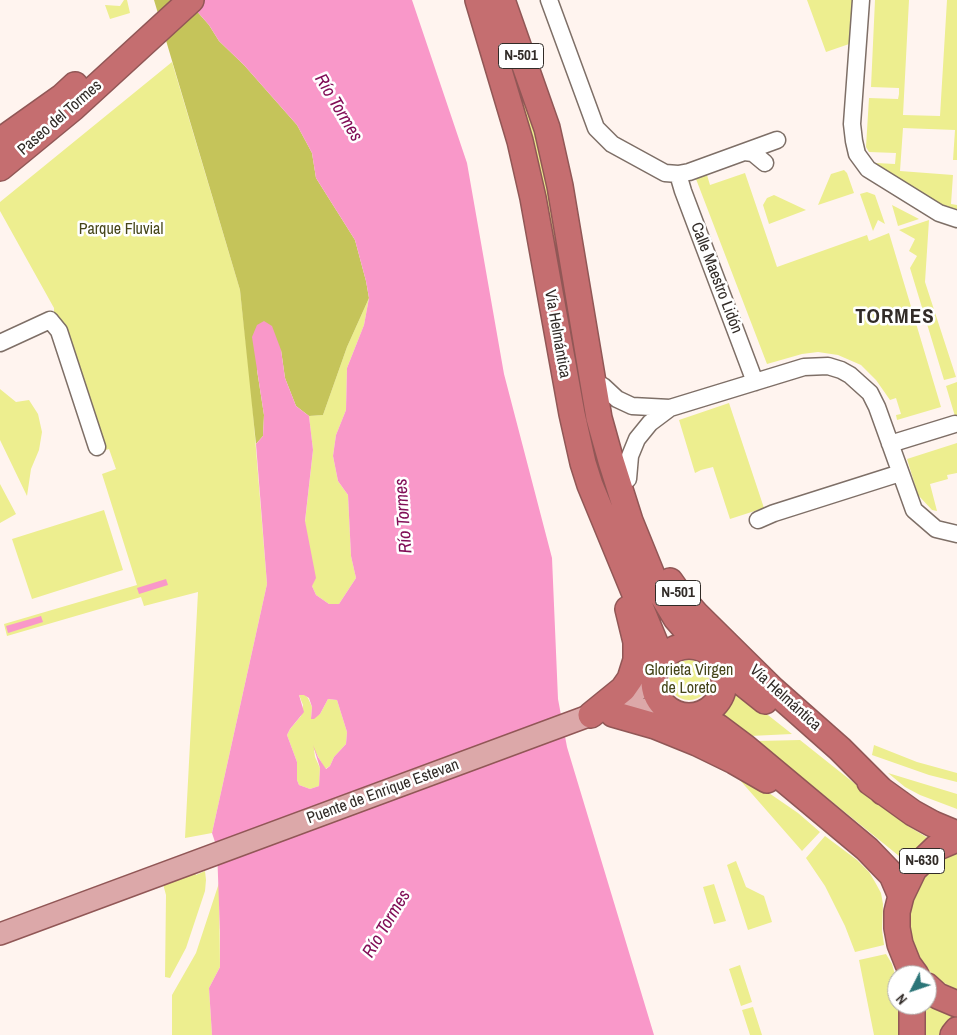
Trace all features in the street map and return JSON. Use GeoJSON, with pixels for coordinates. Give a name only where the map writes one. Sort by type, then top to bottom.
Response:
{"type":"FeatureCollection","features":[{"type":"Feature","properties":{"kind":"highway"},"geometry":{"type":"LineString","coordinates":[[114,62],[170,0]]}},
{"type":"Feature","properties":{"kind":"highway"},"geometry":{"type":"LineString","coordinates":[[114,62],[190,0]]}},
{"type":"Feature","properties":{"kind":"highway","name":"Vía Helmántica"},"geometry":{"type":"LineString","coordinates":[[478,0],[520,142],[533,198],[572,414],[590,484],[656,645],[656,668]]}},
{"type":"Feature","properties":{"kind":"highway","name":"Vía Helmántica"},"geometry":{"type":"LineString","coordinates":[[502,0],[542,112],[560,186],[599,418],[611,462],[630,521],[662,598],[676,618],[702,648]]}},
{"type":"Feature","properties":{"kind":"highway","name":"Vía Helmántica"},"geometry":{"type":"LineString","coordinates":[[512,0],[540,82],[542,112]]}},
{"type":"Feature","properties":{"kind":"highway","name":"Paseo del Tormes"},"geometry":{"type":"LineString","coordinates":[[0,141],[114,62]]}},
{"type":"Feature","properties":{"kind":"highway","name":"Paseo del Tormes"},"geometry":{"type":"LineString","coordinates":[[0,168],[66,114],[114,62]]}},
{"type":"Feature","properties":{"kind":"highway","name":"Vía Helmántica"},"geometry":{"type":"LineString","coordinates":[[584,324],[600,370],[628,479],[658,558],[668,578],[696,614],[771,688],[840,749],[882,792]]}},
{"type":"Feature","properties":{"kind":"highway"},"geometry":{"type":"LineString","coordinates":[[590,484],[595,511],[630,616],[636,642],[636,660],[630,679],[623,689],[596,716]]}},
{"type":"Feature","properties":{"kind":"highway"},"geometry":{"type":"LineString","coordinates":[[656,668],[671,650],[686,646],[702,648]]}},
{"type":"Feature","properties":{"kind":"highway","name":"N-501"},"geometry":{"type":"LineString","coordinates":[[702,648],[712,655],[720,665]]}},
{"type":"Feature","properties":{"kind":"highway"},"geometry":{"type":"LineString","coordinates":[[694,716],[705,713],[713,707],[721,695],[724,680],[720,665]]}},
{"type":"Feature","properties":{"kind":"highway","name":"Vía Helmántica"},"geometry":{"type":"LineString","coordinates":[[720,665],[833,756],[882,792],[933,824],[957,834]]}},
{"type":"Feature","properties":{"kind":"highway","name":"N-501"},"geometry":{"type":"LineString","coordinates":[[656,668],[654,688],[658,700],[667,710]]}},
{"type":"Feature","properties":{"kind":"highway"},"geometry":{"type":"LineString","coordinates":[[667,710],[677,715],[694,716],[704,719],[746,748],[879,860],[892,875],[901,896]]}},
{"type":"Feature","properties":{"kind":"highway"},"geometry":{"type":"LineString","coordinates":[[596,716],[655,726],[708,748],[758,775],[837,824]]}},
{"type":"Feature","properties":{"kind":"highway","name":"N-630"},"geometry":{"type":"LineString","coordinates":[[909,965],[900,944],[897,928],[901,896],[914,869],[936,848],[957,839]]}},
{"type":"Feature","properties":{"kind":"highway"},"geometry":{"type":"LineString","coordinates":[[937,995],[957,1004]]}},
{"type":"Feature","properties":{"kind":"highway"},"geometry":{"type":"LineString","coordinates":[[912,1015],[912,1035]]}},
{"type":"Feature","properties":{"kind":"highway"},"geometry":{"type":"LineString","coordinates":[[953,1035],[957,1030]]}},
{"type":"Feature","properties":{"kind":"main road"},"geometry":{"type":"LineString","coordinates":[[596,716],[640,688],[656,668]]}},
{"type":"Feature","properties":{"kind":"main road"},"geometry":{"type":"LineString","coordinates":[[596,716],[646,708],[667,710]]}},
{"type":"Feature","properties":{"kind":"main road","name":"Puente de Enrique Estevan"},"geometry":{"type":"LineString","coordinates":[[0,934],[596,716]]}},
{"type":"Feature","properties":{"kind":"street"},"geometry":{"type":"LineString","coordinates":[[549,0],[596,128],[612,144],[665,173],[678,174],[689,172],[777,140]]}},
{"type":"Feature","properties":{"kind":"street"},"geometry":{"type":"LineString","coordinates":[[861,0],[852,124],[857,154],[868,169],[939,212],[957,219]]}},
{"type":"Feature","properties":{"kind":"street"},"geometry":{"type":"LineString","coordinates":[[744,152],[752,153],[765,163]]}},
{"type":"Feature","properties":{"kind":"street","name":"Calle Maestro Lidón"},"geometry":{"type":"LineString","coordinates":[[678,174],[755,382]]}},
{"type":"Feature","properties":{"kind":"street"},"geometry":{"type":"LineString","coordinates":[[0,343],[50,320],[59,331],[97,447]]}},
{"type":"Feature","properties":{"kind":"street"},"geometry":{"type":"LineString","coordinates":[[628,479],[630,456],[637,439],[650,423],[670,408],[804,367],[828,366],[841,370],[860,382],[870,393],[877,407],[914,510],[936,529],[957,534]]}},
{"type":"Feature","properties":{"kind":"street"},"geometry":{"type":"LineString","coordinates":[[603,386],[617,399],[632,406],[670,408]]}},
{"type":"Feature","properties":{"kind":"street"},"geometry":{"type":"LineString","coordinates":[[890,444],[955,424]]}},
{"type":"Feature","properties":{"kind":"street"},"geometry":{"type":"LineString","coordinates":[[758,520],[774,512],[900,473]]}},
{"type":"Feature","properties":{"kind":"green space"},"geometry":{"type":"Polygon","coordinates":[[[124,0],[127,0],[130,13],[110,19],[105,5],[120,6],[124,0]]]}},
{"type":"Feature","properties":{"kind":"green space"},"geometry":{"type":"Polygon","coordinates":[[[488,0],[494,0],[543,162],[613,499],[608,501],[591,441],[488,0]]]}},
{"type":"Feature","properties":{"kind":"green space"},"geometry":{"type":"Polygon","coordinates":[[[807,0],[855,0],[852,43],[826,52],[807,0]]]}},
{"type":"Feature","properties":{"kind":"green space"},"geometry":{"type":"Polygon","coordinates":[[[875,0],[909,0],[903,115],[940,116],[947,0],[957,0],[957,160],[953,160],[955,130],[903,128],[900,171],[953,175],[951,204],[957,205],[957,210],[949,209],[875,167],[876,163],[895,164],[896,153],[869,152],[866,147],[869,98],[898,99],[899,94],[899,88],[871,87],[875,0]]]}},
{"type":"Feature","properties":{"kind":"green space","name":"Parque Fluvial"},"geometry":{"type":"Polygon","coordinates":[[[172,62],[240,290],[251,388],[267,584],[212,833],[185,838],[198,592],[144,606],[141,597],[7,636],[4,624],[137,585],[102,474],[116,469],[109,449],[93,454],[54,335],[54,308],[0,211],[0,202],[172,62]]]}},
{"type":"Feature","properties":{"kind":"green space"},"geometry":{"type":"Polygon","coordinates":[[[844,170],[847,173],[854,193],[818,205],[831,174],[844,170]]]}},
{"type":"Feature","properties":{"kind":"green space"},"geometry":{"type":"Polygon","coordinates":[[[745,173],[777,267],[867,235],[869,241],[889,233],[941,407],[897,420],[896,415],[901,414],[896,398],[890,400],[876,380],[861,365],[838,355],[818,352],[802,354],[767,364],[696,179],[707,175],[710,185],[745,173]]]}},
{"type":"Feature","properties":{"kind":"green space"},"geometry":{"type":"Polygon","coordinates":[[[867,192],[875,195],[885,224],[878,220],[873,231],[860,194],[867,192]]]}},
{"type":"Feature","properties":{"kind":"green space"},"geometry":{"type":"Polygon","coordinates":[[[774,195],[806,210],[769,224],[763,205],[767,198],[774,195]]]}},
{"type":"Feature","properties":{"kind":"green space"},"geometry":{"type":"Polygon","coordinates":[[[892,205],[919,219],[898,226],[892,205]]]}},
{"type":"Feature","properties":{"kind":"green space"},"geometry":{"type":"Polygon","coordinates":[[[929,220],[925,282],[956,377],[944,380],[910,268],[917,256],[909,251],[915,239],[899,230],[929,220]]]}},
{"type":"Feature","properties":{"kind":"green space"},"geometry":{"type":"Polygon","coordinates":[[[369,298],[364,325],[347,368],[346,410],[336,435],[333,456],[338,481],[348,495],[351,556],[356,578],[339,604],[329,604],[316,595],[312,586],[305,522],[313,450],[309,416],[323,415],[347,347],[369,298]]]}},
{"type":"Feature","properties":{"kind":"green space"},"geometry":{"type":"Polygon","coordinates":[[[957,382],[957,423],[946,386],[957,382]]]}},
{"type":"Feature","properties":{"kind":"green space"},"geometry":{"type":"Polygon","coordinates":[[[0,389],[16,402],[29,400],[38,414],[42,432],[39,450],[31,469],[27,496],[0,440],[0,389]]]}},
{"type":"Feature","properties":{"kind":"green space"},"geometry":{"type":"Polygon","coordinates":[[[729,403],[764,508],[730,519],[713,467],[695,473],[679,420],[729,403]]]}},
{"type":"Feature","properties":{"kind":"green space"},"geometry":{"type":"Polygon","coordinates":[[[957,443],[957,473],[947,475],[948,479],[930,484],[937,511],[932,510],[918,495],[907,459],[957,443]]]}},
{"type":"Feature","properties":{"kind":"green space"},"geometry":{"type":"Polygon","coordinates":[[[0,484],[16,514],[0,523],[0,484]]]}},
{"type":"Feature","properties":{"kind":"green space"},"geometry":{"type":"Polygon","coordinates":[[[104,510],[123,570],[32,599],[12,539],[104,510]]]}},
{"type":"Feature","properties":{"kind":"green space","name":"Glorieta Virgen de Loreto"},"geometry":{"type":"Polygon","coordinates":[[[693,660],[700,663],[706,669],[709,680],[708,688],[700,697],[693,700],[685,700],[678,697],[670,688],[669,676],[672,669],[681,661],[693,660]]]}},
{"type":"Feature","properties":{"kind":"green space"},"geometry":{"type":"Polygon","coordinates":[[[735,689],[792,734],[750,736],[722,714],[730,703],[735,689]]]}},
{"type":"Feature","properties":{"kind":"green space"},"geometry":{"type":"Polygon","coordinates":[[[304,694],[312,707],[311,719],[320,714],[328,699],[337,700],[347,732],[346,744],[334,757],[330,766],[325,769],[314,749],[320,768],[319,786],[310,789],[299,785],[297,780],[297,762],[287,735],[301,716],[303,705],[299,695],[304,694]]]}},
{"type":"Feature","properties":{"kind":"green space"},"geometry":{"type":"Polygon","coordinates":[[[800,740],[908,826],[928,838],[904,860],[757,741],[800,740]]]}},
{"type":"Feature","properties":{"kind":"green space"},"geometry":{"type":"Polygon","coordinates":[[[874,745],[917,762],[957,773],[957,782],[929,775],[872,755],[874,745]]]}},
{"type":"Feature","properties":{"kind":"green space"},"geometry":{"type":"Polygon","coordinates":[[[732,771],[750,780],[798,813],[820,832],[802,851],[732,771]]]}},
{"type":"Feature","properties":{"kind":"green space"},"geometry":{"type":"Polygon","coordinates":[[[888,773],[957,794],[957,809],[920,795],[905,787],[888,773]]]}},
{"type":"Feature","properties":{"kind":"green space"},"geometry":{"type":"Polygon","coordinates":[[[825,836],[857,860],[869,872],[881,893],[884,945],[855,952],[845,926],[825,886],[806,858],[825,836]]]}},
{"type":"Feature","properties":{"kind":"green space"},"geometry":{"type":"Polygon","coordinates":[[[957,850],[957,990],[937,978],[937,965],[925,965],[918,954],[912,937],[910,919],[912,901],[919,884],[930,869],[943,857],[957,850]]]}},
{"type":"Feature","properties":{"kind":"green space"},"geometry":{"type":"Polygon","coordinates":[[[736,861],[746,887],[764,896],[772,922],[748,930],[727,865],[736,861]]]}},
{"type":"Feature","properties":{"kind":"green space"},"geometry":{"type":"Polygon","coordinates":[[[205,871],[205,891],[186,948],[170,978],[165,977],[166,895],[163,884],[205,871]]]}},
{"type":"Feature","properties":{"kind":"green space"},"geometry":{"type":"Polygon","coordinates":[[[219,883],[220,967],[209,988],[212,1035],[172,1035],[172,995],[196,953],[219,883]]]}},
{"type":"Feature","properties":{"kind":"green space"},"geometry":{"type":"Polygon","coordinates":[[[714,884],[726,921],[714,924],[703,887],[714,884]]]}},
{"type":"Feature","properties":{"kind":"green space"},"geometry":{"type":"Polygon","coordinates":[[[886,954],[892,964],[887,965],[887,1015],[900,1015],[900,1035],[874,1035],[859,960],[886,954]]]}},
{"type":"Feature","properties":{"kind":"green space"},"geometry":{"type":"Polygon","coordinates":[[[740,965],[752,1002],[741,1006],[729,969],[740,965]]]}},
{"type":"Feature","properties":{"kind":"green space"},"geometry":{"type":"Polygon","coordinates":[[[937,1006],[955,1015],[940,1035],[922,1035],[923,1015],[937,1015],[937,1006]]]}},
{"type":"Feature","properties":{"kind":"green space"},"geometry":{"type":"Polygon","coordinates":[[[753,1007],[762,1035],[750,1035],[742,1010],[753,1007]]]}},
{"type":"Feature","properties":{"kind":"shaded area"},"geometry":{"type":"Polygon","coordinates":[[[154,0],[187,0],[209,25],[219,41],[244,65],[297,125],[312,153],[316,178],[355,240],[366,281],[369,298],[347,347],[323,415],[309,416],[296,406],[285,378],[281,350],[257,370],[264,415],[263,436],[256,444],[240,290],[154,0]]]}},
{"type":"Feature","properties":{"kind":"water","name":"Río Tormes"},"geometry":{"type":"Polygon","coordinates":[[[187,0],[412,0],[467,163],[504,374],[552,558],[558,699],[567,747],[654,1035],[212,1035],[209,988],[220,967],[220,933],[217,848],[212,833],[267,584],[256,444],[263,436],[264,415],[252,337],[257,325],[264,321],[272,326],[281,350],[285,378],[296,406],[309,416],[313,450],[305,521],[316,578],[312,586],[316,595],[329,604],[339,604],[356,578],[351,556],[348,495],[338,481],[333,456],[336,435],[346,410],[347,368],[364,325],[369,298],[355,240],[316,178],[312,153],[297,125],[244,65],[219,41],[209,25],[187,0]],[[299,695],[304,712],[287,735],[297,762],[297,780],[299,785],[310,789],[319,786],[320,768],[313,745],[326,769],[346,744],[347,732],[337,700],[328,699],[320,714],[311,719],[312,707],[309,698],[299,695]]]}},
{"type":"Feature","properties":{"kind":"water"},"geometry":{"type":"Polygon","coordinates":[[[166,579],[168,585],[139,594],[137,588],[166,579]]]}},
{"type":"Feature","properties":{"kind":"water"},"geometry":{"type":"Polygon","coordinates":[[[41,616],[43,622],[8,633],[6,626],[41,616]]]}},
{"type":"Feature","properties":{"kind":"district","name":"TORMES"},"geometry":{"type":"Point","coordinates":[895,317]}}]}
